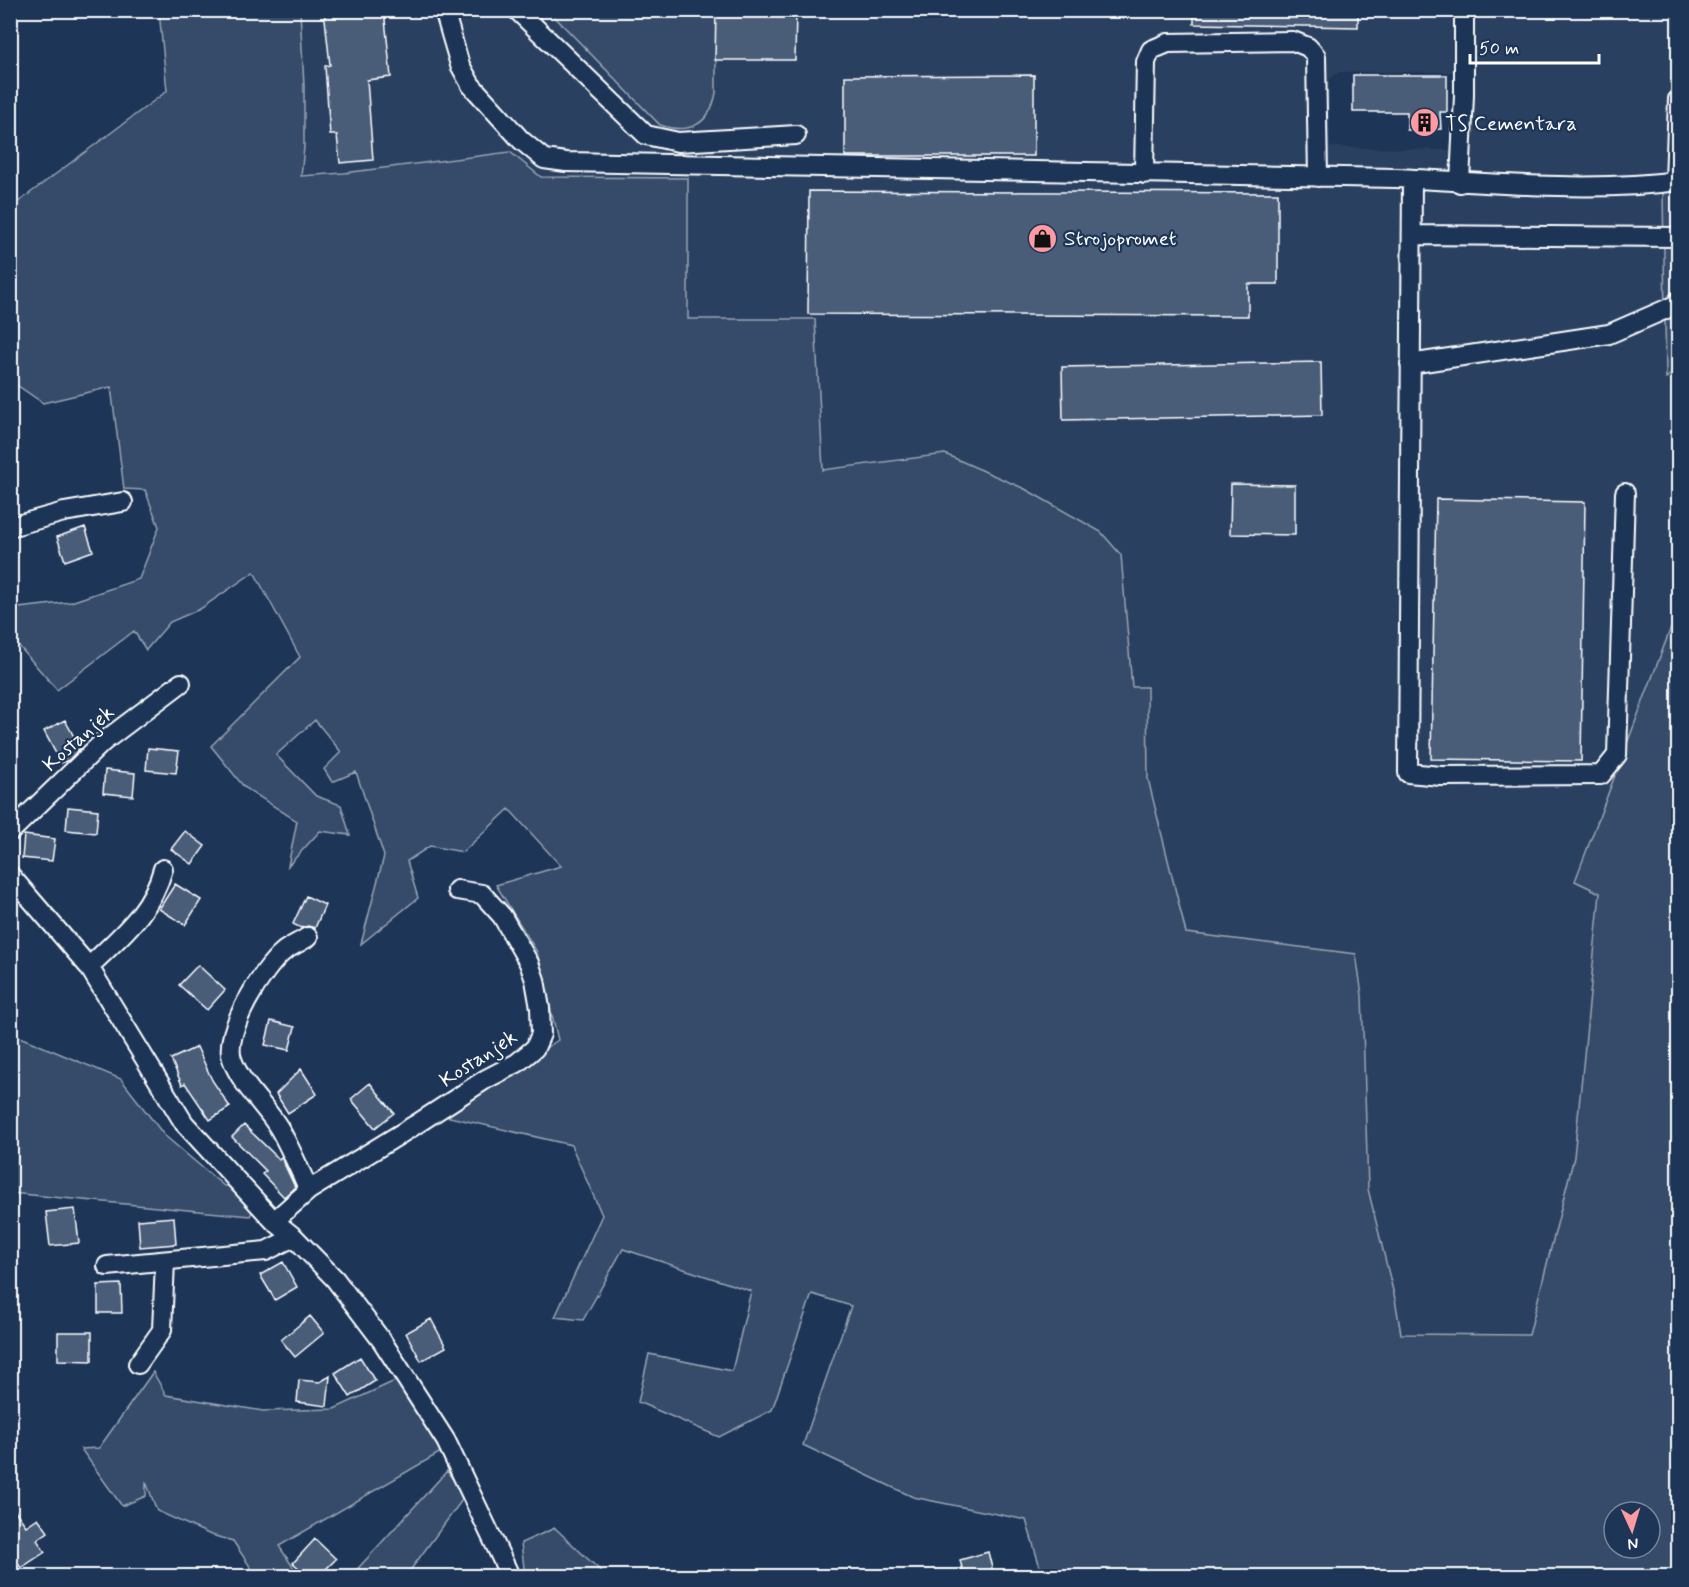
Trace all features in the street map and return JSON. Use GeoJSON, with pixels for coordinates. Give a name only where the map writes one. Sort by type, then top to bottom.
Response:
{"type":"FeatureCollection","features":[{"type":"Feature","properties":{"kind":"street"},"geometry":{"type":"LineString","coordinates":[[444,10],[460,65],[471,85],[521,140],[544,159],[566,162],[1624,185],[1677,181],[1678,99]]}},
{"type":"Feature","properties":{"kind":"street"},"geometry":{"type":"LineString","coordinates":[[517,10],[646,135],[678,142],[796,135]]}},
{"type":"Feature","properties":{"kind":"street"},"geometry":{"type":"LineString","coordinates":[[1460,183],[1464,95],[1464,10]]}},
{"type":"Feature","properties":{"kind":"street"},"geometry":{"type":"LineString","coordinates":[[1144,174],[1146,62],[1151,50],[1168,43],[1293,41],[1308,47],[1316,56],[1318,177]]}},
{"type":"Feature","properties":{"kind":"street"},"geometry":{"type":"LineString","coordinates":[[1412,179],[1408,772],[1441,776],[1601,775],[1617,755],[1625,493]]}},
{"type":"Feature","properties":{"kind":"street"},"geometry":{"type":"LineString","coordinates":[[1412,235],[1678,237]]}},
{"type":"Feature","properties":{"kind":"street"},"geometry":{"type":"LineString","coordinates":[[1410,364],[1609,334],[1678,304],[1678,302]]}},
{"type":"Feature","properties":{"kind":"street"},"geometry":{"type":"LineString","coordinates":[[10,527],[64,512],[123,502]]}},
{"type":"Feature","properties":{"kind":"street","name":"Kostanjek"},"geometry":{"type":"LineString","coordinates":[[10,831],[103,742],[181,682]]}},
{"type":"Feature","properties":{"kind":"street"},"geometry":{"type":"LineString","coordinates":[[89,967],[142,915],[158,888],[163,869]]}},
{"type":"Feature","properties":{"kind":"street"},"geometry":{"type":"LineString","coordinates":[[10,875],[89,967],[184,1124],[274,1221],[294,1237],[335,1279],[382,1341],[440,1431],[510,1576]]}},
{"type":"Feature","properties":{"kind":"street","name":"Kostanjek"},"geometry":{"type":"LineString","coordinates":[[274,1221],[309,1190],[486,1078],[517,1064],[536,1048],[541,1034],[540,1008],[529,963],[502,916],[482,894],[458,890]]}},
{"type":"Feature","properties":{"kind":"street"},"geometry":{"type":"LineString","coordinates":[[308,937],[284,952],[265,972],[243,1009],[231,1039],[231,1049],[232,1059],[247,1085],[278,1127],[309,1190]]}},
{"type":"Feature","properties":{"kind":"street"},"geometry":{"type":"LineString","coordinates":[[107,1266],[266,1251],[294,1237]]}},
{"type":"Feature","properties":{"kind":"street"},"geometry":{"type":"LineString","coordinates":[[138,1364],[162,1330],[165,1261]]}},
{"type":"Feature","properties":{"kind":"shaded area"},"geometry":{"type":"Polygon","coordinates":[[[159,11],[300,11],[304,86],[304,147],[301,176],[344,173],[510,152],[541,177],[688,178],[688,319],[815,319],[823,470],[945,454],[1025,489],[1101,532],[1121,555],[1132,687],[1147,687],[1148,779],[1186,933],[1356,954],[1362,995],[1368,1189],[1395,1299],[1401,1334],[1529,1335],[1574,1157],[1600,893],[1575,881],[1678,609],[1678,1576],[1028,1576],[1042,1574],[1026,1520],[913,1497],[803,1445],[851,1306],[812,1294],[772,1410],[719,1437],[638,1402],[649,1354],[732,1371],[751,1291],[623,1249],[583,1320],[555,1317],[602,1215],[571,1145],[445,1116],[558,1040],[537,952],[496,885],[561,866],[509,809],[463,852],[430,846],[407,861],[418,898],[361,944],[384,856],[356,772],[332,782],[324,769],[341,752],[315,720],[276,755],[316,796],[341,805],[350,835],[320,831],[288,866],[297,821],[244,787],[211,746],[300,657],[254,572],[200,609],[170,622],[146,650],[134,631],[57,690],[11,637],[10,609],[71,602],[139,579],[159,527],[145,490],[124,489],[111,387],[43,403],[11,381],[10,208],[167,91],[159,11]]]}},
{"type":"Feature","properties":{"kind":"shaded area"},"geometry":{"type":"Polygon","coordinates":[[[300,11],[1678,11],[1678,191],[1663,193],[1666,378],[1678,369],[1678,609],[1575,880],[1600,893],[1574,1157],[1529,1335],[1401,1334],[1395,1299],[1368,1189],[1362,995],[1356,954],[1186,933],[1148,779],[1147,687],[1132,687],[1121,555],[1101,532],[1025,489],[945,454],[823,470],[815,319],[688,319],[688,178],[541,177],[509,152],[344,173],[301,176],[304,147],[300,11]],[[1339,72],[1329,80],[1330,147],[1449,150],[1454,138],[1454,72],[1339,72]]]}},
{"type":"Feature","properties":{"kind":"shaded area"},"geometry":{"type":"Polygon","coordinates":[[[549,11],[716,11],[716,93],[709,112],[704,119],[689,127],[681,129],[660,125],[549,11]]]}},
{"type":"Feature","properties":{"kind":"shaded area"},"geometry":{"type":"Polygon","coordinates":[[[1678,191],[1678,369],[1666,378],[1663,192],[1678,191]]]}},
{"type":"Feature","properties":{"kind":"shaded area"},"geometry":{"type":"Polygon","coordinates":[[[10,1033],[121,1079],[164,1135],[224,1186],[231,1186],[253,1210],[250,1216],[11,1193],[10,1033]]]}},
{"type":"Feature","properties":{"kind":"shaded area"},"geometry":{"type":"Polygon","coordinates":[[[153,1372],[166,1395],[263,1411],[334,1409],[397,1380],[441,1452],[279,1546],[299,1576],[253,1576],[251,1568],[233,1541],[211,1535],[157,1511],[146,1482],[146,1496],[122,1506],[81,1449],[99,1448],[153,1372]]]}},
{"type":"Feature","properties":{"kind":"shaded area"},"geometry":{"type":"Polygon","coordinates":[[[447,1471],[465,1496],[406,1576],[351,1576],[447,1471]]]}},
{"type":"Feature","properties":{"kind":"shaded area"},"geometry":{"type":"Polygon","coordinates":[[[555,1528],[606,1576],[525,1576],[521,1543],[555,1528]]]}},
{"type":"Feature","properties":{"kind":"building"},"geometry":{"type":"Polygon","coordinates":[[[324,10],[384,10],[391,77],[367,80],[373,160],[340,163],[337,135],[330,135],[325,66],[330,65],[324,10]]]}},
{"type":"Feature","properties":{"kind":"building"},"geometry":{"type":"Polygon","coordinates":[[[716,10],[796,10],[795,60],[715,60],[716,10]]]}},
{"type":"Feature","properties":{"kind":"building"},"geometry":{"type":"Polygon","coordinates":[[[1194,10],[1358,10],[1358,27],[1194,24],[1194,10]]]}},
{"type":"Feature","properties":{"kind":"building"},"geometry":{"type":"Polygon","coordinates":[[[1034,75],[1034,156],[845,156],[845,76],[1034,75]]]}},
{"type":"Feature","properties":{"kind":"building"},"geometry":{"type":"Polygon","coordinates":[[[1353,75],[1447,75],[1447,112],[1440,112],[1441,129],[1407,130],[1407,112],[1353,112],[1353,75]]]}},
{"type":"Feature","properties":{"kind":"building","name":"Strojopromet"},"geometry":{"type":"Polygon","coordinates":[[[809,191],[1278,193],[1278,284],[1248,284],[1248,316],[808,314],[809,191]]]}},
{"type":"Feature","properties":{"kind":"building"},"geometry":{"type":"Polygon","coordinates":[[[1321,362],[1322,415],[1063,420],[1062,367],[1321,362]]]}},
{"type":"Feature","properties":{"kind":"building"},"geometry":{"type":"Polygon","coordinates":[[[1231,484],[1295,485],[1295,535],[1230,534],[1231,484]]]}},
{"type":"Feature","properties":{"kind":"building"},"geometry":{"type":"Polygon","coordinates":[[[1436,499],[1585,502],[1581,761],[1431,759],[1436,499]]]}},
{"type":"Feature","properties":{"kind":"building"},"geometry":{"type":"Polygon","coordinates":[[[85,527],[93,551],[65,561],[57,537],[85,527]]]}},
{"type":"Feature","properties":{"kind":"building"},"geometry":{"type":"Polygon","coordinates":[[[65,720],[80,748],[69,760],[61,763],[44,731],[65,720]]]}},
{"type":"Feature","properties":{"kind":"building"},"geometry":{"type":"Polygon","coordinates":[[[148,748],[179,751],[176,773],[146,770],[148,748]]]}},
{"type":"Feature","properties":{"kind":"building"},"geometry":{"type":"Polygon","coordinates":[[[105,770],[135,773],[133,796],[103,793],[105,770]]]}},
{"type":"Feature","properties":{"kind":"building"},"geometry":{"type":"Polygon","coordinates":[[[68,807],[98,810],[96,833],[66,830],[68,807]]]}},
{"type":"Feature","properties":{"kind":"building"},"geometry":{"type":"Polygon","coordinates":[[[185,831],[205,846],[192,864],[171,849],[185,831]]]}},
{"type":"Feature","properties":{"kind":"building"},"geometry":{"type":"Polygon","coordinates":[[[24,835],[55,839],[52,861],[22,858],[24,835]]]}},
{"type":"Feature","properties":{"kind":"building"},"geometry":{"type":"Polygon","coordinates":[[[175,884],[201,900],[185,925],[159,909],[175,884]]]}},
{"type":"Feature","properties":{"kind":"building"},"geometry":{"type":"Polygon","coordinates":[[[306,896],[325,905],[315,928],[308,926],[301,928],[293,924],[306,896]]]}},
{"type":"Feature","properties":{"kind":"building"},"geometry":{"type":"Polygon","coordinates":[[[198,965],[225,990],[207,1010],[179,985],[198,965]]]}},
{"type":"Feature","properties":{"kind":"building"},"geometry":{"type":"Polygon","coordinates":[[[271,1021],[295,1027],[289,1050],[265,1045],[271,1021]]]}},
{"type":"Feature","properties":{"kind":"building"},"geometry":{"type":"Polygon","coordinates":[[[197,1047],[212,1080],[230,1107],[210,1120],[185,1083],[182,1085],[171,1059],[197,1047]]]}},
{"type":"Feature","properties":{"kind":"building"},"geometry":{"type":"Polygon","coordinates":[[[301,1069],[317,1094],[288,1113],[276,1094],[301,1069]]]}},
{"type":"Feature","properties":{"kind":"building"},"geometry":{"type":"Polygon","coordinates":[[[370,1083],[394,1113],[375,1128],[351,1099],[370,1083]]]}},
{"type":"Feature","properties":{"kind":"building"},"geometry":{"type":"Polygon","coordinates":[[[244,1125],[279,1159],[281,1157],[295,1187],[284,1197],[262,1174],[266,1171],[232,1137],[244,1125]]]}},
{"type":"Feature","properties":{"kind":"building"},"geometry":{"type":"Polygon","coordinates":[[[75,1209],[79,1243],[50,1246],[46,1212],[75,1209]]]}},
{"type":"Feature","properties":{"kind":"building"},"geometry":{"type":"Polygon","coordinates":[[[174,1217],[176,1244],[140,1247],[138,1220],[174,1217]]]}},
{"type":"Feature","properties":{"kind":"building"},"geometry":{"type":"Polygon","coordinates":[[[283,1262],[297,1287],[275,1300],[260,1275],[283,1262]]]}},
{"type":"Feature","properties":{"kind":"building"},"geometry":{"type":"Polygon","coordinates":[[[121,1284],[122,1313],[98,1313],[98,1285],[121,1284]]]}},
{"type":"Feature","properties":{"kind":"building"},"geometry":{"type":"Polygon","coordinates":[[[310,1316],[324,1333],[295,1357],[281,1340],[310,1316]]]}},
{"type":"Feature","properties":{"kind":"building"},"geometry":{"type":"Polygon","coordinates":[[[431,1319],[446,1347],[421,1361],[406,1333],[431,1319]]]}},
{"type":"Feature","properties":{"kind":"building"},"geometry":{"type":"Polygon","coordinates":[[[58,1332],[92,1332],[92,1361],[58,1360],[58,1332]]]}},
{"type":"Feature","properties":{"kind":"building"},"geometry":{"type":"Polygon","coordinates":[[[360,1357],[375,1381],[350,1397],[335,1373],[360,1357]]]}},
{"type":"Feature","properties":{"kind":"building"},"geometry":{"type":"Polygon","coordinates":[[[330,1376],[327,1406],[297,1402],[299,1380],[320,1382],[330,1376]]]}},
{"type":"Feature","properties":{"kind":"building"},"geometry":{"type":"Polygon","coordinates":[[[10,1504],[26,1526],[38,1518],[48,1532],[37,1540],[45,1552],[21,1568],[10,1552],[10,1504]]]}},
{"type":"Feature","properties":{"kind":"building"},"geometry":{"type":"Polygon","coordinates":[[[315,1539],[336,1559],[319,1576],[308,1576],[293,1563],[315,1539]]]}},
{"type":"Feature","properties":{"kind":"building"},"geometry":{"type":"Polygon","coordinates":[[[988,1552],[994,1576],[964,1576],[960,1560],[988,1552]]]}},
{"type":"Feature","properties":{"kind":"place","name":"TS Cementara"},"geometry":{"type":"Point","coordinates":[1424,123]}},
{"type":"Feature","properties":{"kind":"place","name":"Strojopromet"},"geometry":{"type":"Point","coordinates":[1043,238]}}]}
